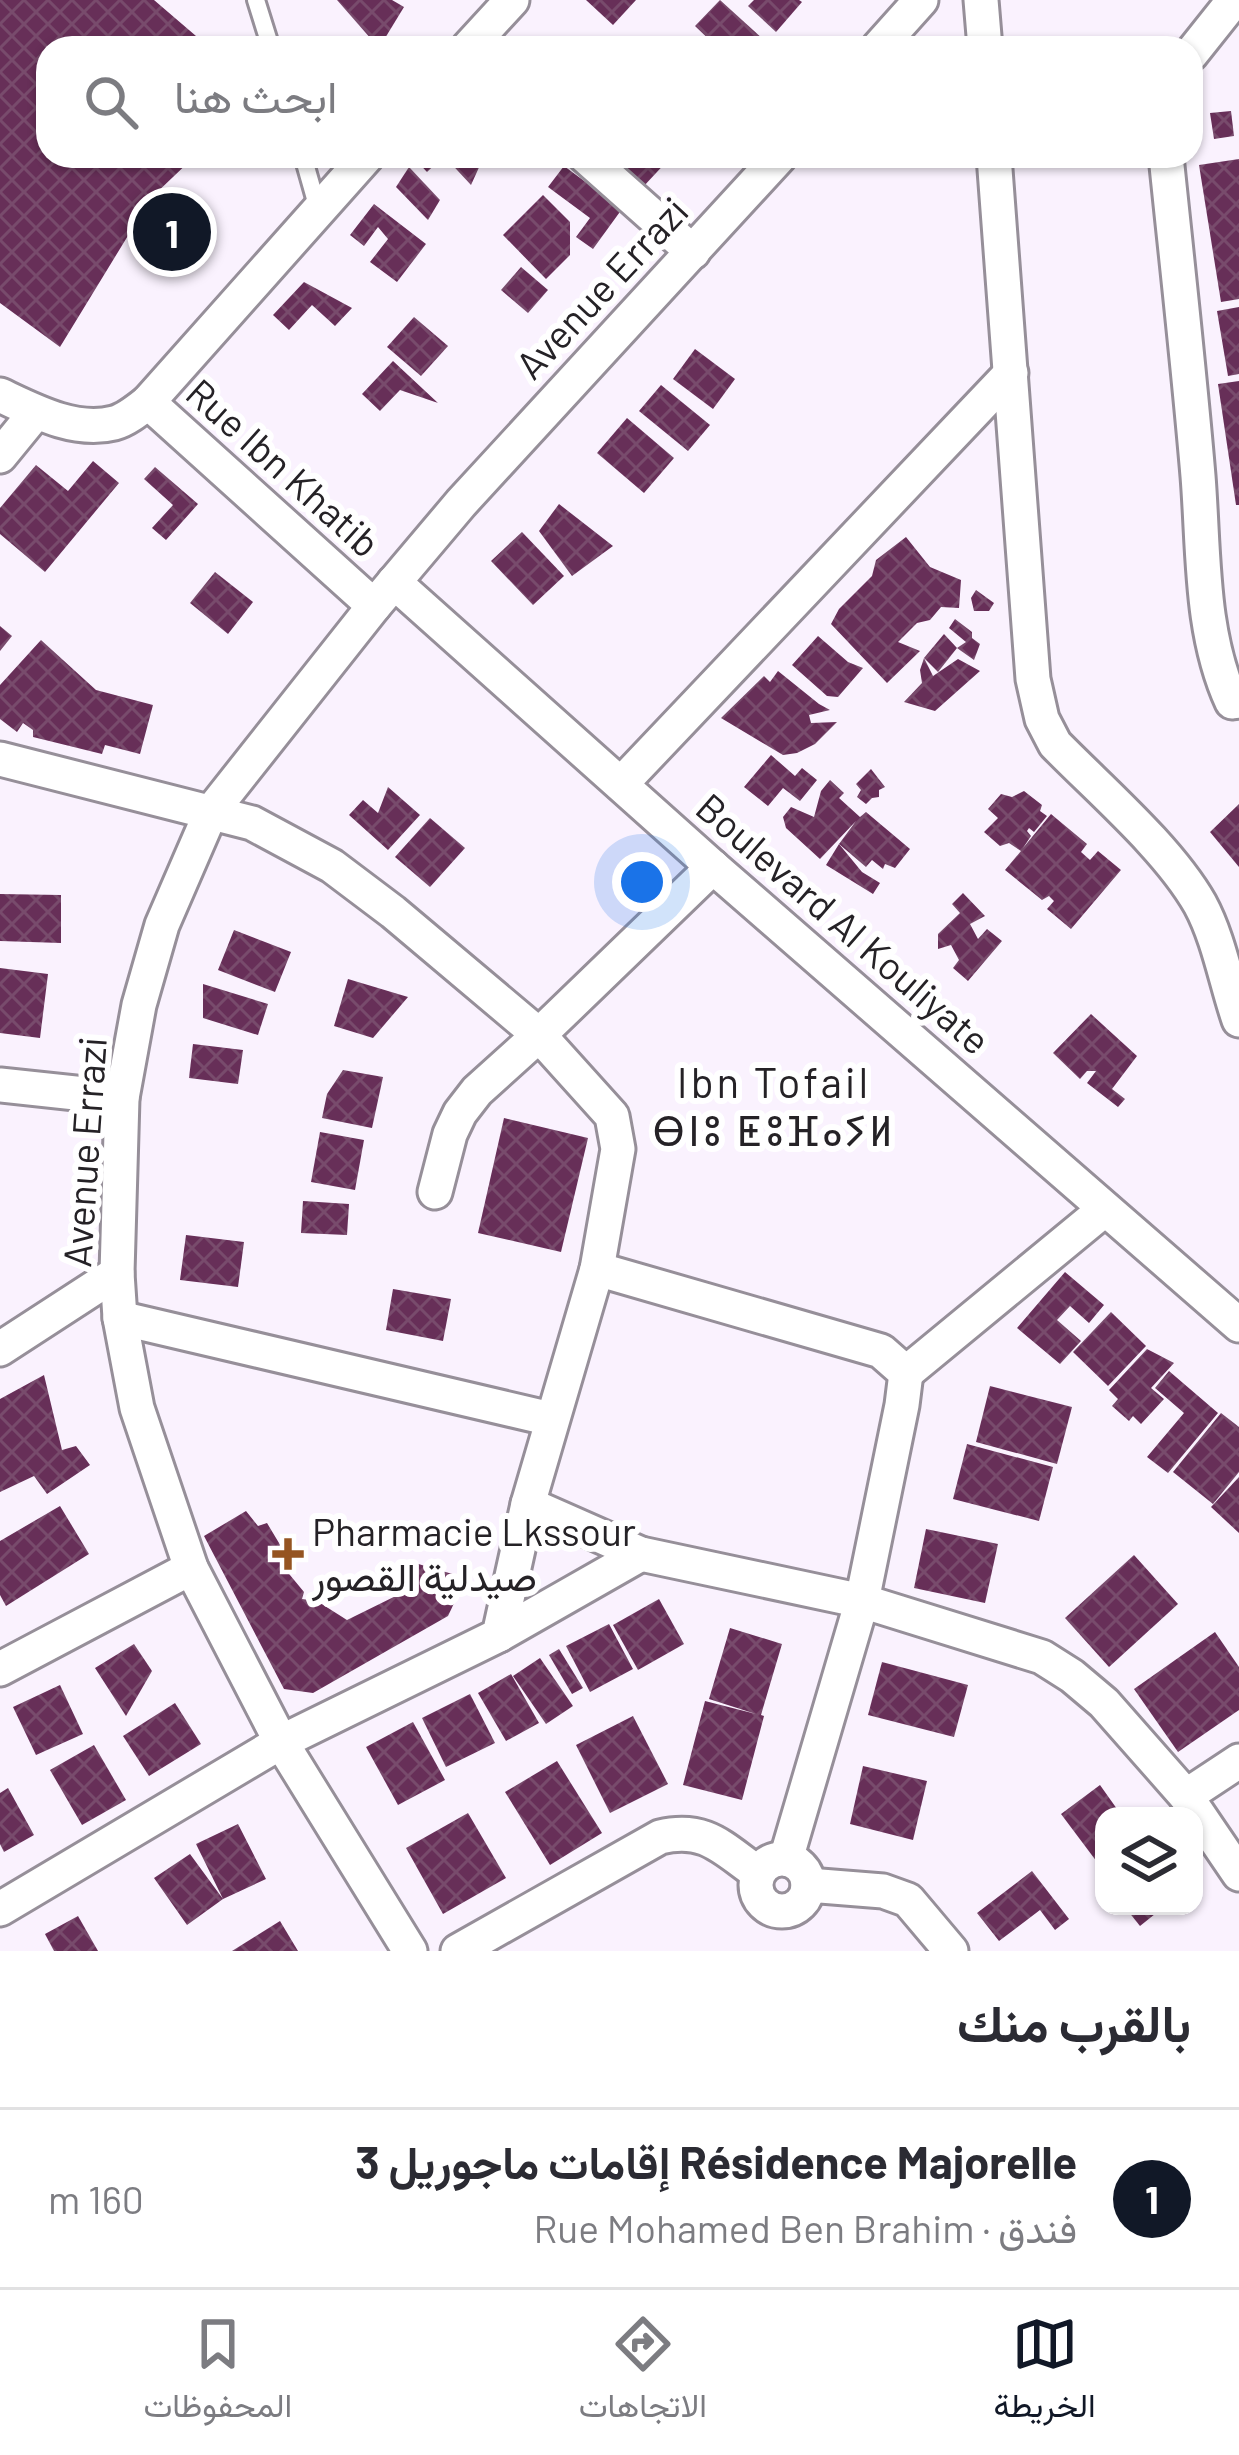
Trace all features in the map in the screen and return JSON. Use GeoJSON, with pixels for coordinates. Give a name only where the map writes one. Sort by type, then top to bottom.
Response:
{"type":"FeatureCollection","features":[{"type":"Feature","properties":{"kind":"street"},"geometry":{"type":"LineString","coordinates":[[479,36],[512,0]]}},
{"type":"Feature","properties":{"kind":"street"},"geometry":{"type":"LineString","coordinates":[[889,36],[921,0]]}},
{"type":"Feature","properties":{"kind":"street"},"geometry":{"type":"LineString","coordinates":[[981,0],[984,36]]}},
{"type":"Feature","properties":{"kind":"street"},"geometry":{"type":"LineString","coordinates":[[1203,39],[1234,0]]}},
{"type":"Feature","properties":{"kind":"street"},"geometry":{"type":"LineString","coordinates":[[148,402],[357,168]]}},
{"type":"Feature","properties":{"kind":"street"},"geometry":{"type":"LineString","coordinates":[[598,168],[693,252]]}},
{"type":"Feature","properties":{"kind":"street","name":"Avenue Errazi"},"geometry":{"type":"LineString","coordinates":[[410,1951],[281,1742],[191,1568],[137,1408],[120,1318],[117,1273],[122,1098],[139,1005],[162,925],[211,812],[461,503],[769,168]]}},
{"type":"Feature","properties":{"kind":"street"},"geometry":{"type":"LineString","coordinates":[[995,168],[1033,679],[1042,719],[1055,744],[1177,868],[1202,907],[1239,1020]]}},
{"type":"Feature","properties":{"kind":"street"},"geometry":{"type":"LineString","coordinates":[[1167,168],[1209,634],[1219,672],[1237,704]]}},
{"type":"Feature","properties":{"kind":"street"},"geometry":{"type":"LineString","coordinates":[[621,784],[1011,373]]}},
{"type":"Feature","properties":{"kind":"street","name":"Rue Ibn Khatib"},"geometry":{"type":"LineString","coordinates":[[0,395],[65,422],[114,423],[148,402],[384,594]]}},
{"type":"Feature","properties":{"kind":"street"},"geometry":{"type":"LineString","coordinates":[[0,456],[36,412]]}},
{"type":"Feature","properties":{"kind":"street","name":"Boulevard Al Kouliyate"},"geometry":{"type":"LineString","coordinates":[[384,594],[621,784],[1239,1325]]}},
{"type":"Feature","properties":{"kind":"street"},"geometry":{"type":"LineString","coordinates":[[0,759],[253,823],[332,866],[539,1035],[612,1116],[618,1150],[597,1269],[528,1504],[499,1634]]}},
{"type":"Feature","properties":{"kind":"street"},"geometry":{"type":"LineString","coordinates":[[435,1192],[450,1134],[477,1091],[713,867]]}},
{"type":"Feature","properties":{"kind":"street"},"geometry":{"type":"LineString","coordinates":[[0,1085],[122,1098]]}},
{"type":"Feature","properties":{"kind":"street"},"geometry":{"type":"LineString","coordinates":[[784,1873],[862,1601],[906,1373],[1105,1209]]}},
{"type":"Feature","properties":{"kind":"street"},"geometry":{"type":"LineString","coordinates":[[597,1269],[880,1351],[906,1373]]}},
{"type":"Feature","properties":{"kind":"street"},"geometry":{"type":"LineString","coordinates":[[0,1348],[117,1273]]}},
{"type":"Feature","properties":{"kind":"street"},"geometry":{"type":"LineString","coordinates":[[120,1318],[551,1419]]}},
{"type":"Feature","properties":{"kind":"street"},"geometry":{"type":"LineString","coordinates":[[528,1504],[641,1554],[862,1601],[1042,1657],[1104,1703],[1186,1796],[1239,1874]]}},
{"type":"Feature","properties":{"kind":"street"},"geometry":{"type":"LineString","coordinates":[[0,1909],[281,1742],[499,1634],[641,1554]]}},
{"type":"Feature","properties":{"kind":"street"},"geometry":{"type":"LineString","coordinates":[[0,1669],[191,1568]]}},
{"type":"Feature","properties":{"kind":"street"},"geometry":{"type":"LineString","coordinates":[[1186,1796],[1239,1761]]}},
{"type":"Feature","properties":{"kind":"street"},"geometry":{"type":"LineString","coordinates":[[458,1951],[660,1837],[681,1832],[706,1836],[784,1873],[884,1891],[908,1900],[951,1951]]}},
{"type":"Feature","properties":{"kind":"lane"},"geometry":{"type":"LineString","coordinates":[[256,0],[267,36]]}},
{"type":"Feature","properties":{"kind":"lane"},"geometry":{"type":"LineString","coordinates":[[306,168],[318,209]]}},
{"type":"Feature","properties":{"kind":"building"},"geometry":{"type":"Polygon","coordinates":[[[0,0],[154,0],[196,36],[36,36],[36,168],[182,168],[151,198],[60,347],[0,303],[0,0]]]}},
{"type":"Feature","properties":{"kind":"building"},"geometry":{"type":"Polygon","coordinates":[[[337,0],[392,0],[404,7],[386,36],[368,36],[337,0]]]}},
{"type":"Feature","properties":{"kind":"building"},"geometry":{"type":"Polygon","coordinates":[[[586,0],[636,0],[613,25],[586,0]]]}},
{"type":"Feature","properties":{"kind":"building"},"geometry":{"type":"Polygon","coordinates":[[[720,0],[760,36],[705,36],[695,26],[720,0]]]}},
{"type":"Feature","properties":{"kind":"building"},"geometry":{"type":"Polygon","coordinates":[[[754,0],[802,2],[776,32],[748,6],[754,0]]]}},
{"type":"Feature","properties":{"kind":"building"},"geometry":{"type":"Polygon","coordinates":[[[1231,111],[1234,136],[1214,139],[1210,113],[1231,111]]]}},
{"type":"Feature","properties":{"kind":"building"},"geometry":{"type":"Polygon","coordinates":[[[1239,159],[1239,299],[1221,302],[1199,168],[1239,159]]]}},
{"type":"Feature","properties":{"kind":"building"},"geometry":{"type":"Polygon","coordinates":[[[410,168],[440,200],[428,220],[396,187],[410,168]]]}},
{"type":"Feature","properties":{"kind":"building"},"geometry":{"type":"Polygon","coordinates":[[[455,168],[479,168],[471,185],[455,168]]]}},
{"type":"Feature","properties":{"kind":"building"},"geometry":{"type":"Polygon","coordinates":[[[567,168],[622,209],[593,249],[576,237],[590,218],[548,187],[567,168]]]}},
{"type":"Feature","properties":{"kind":"building"},"geometry":{"type":"Polygon","coordinates":[[[623,168],[661,168],[643,187],[623,168]]]}},
{"type":"Feature","properties":{"kind":"building"},"geometry":{"type":"Polygon","coordinates":[[[543,195],[570,222],[570,255],[546,279],[503,235],[543,195]]]}},
{"type":"Feature","properties":{"kind":"building"},"geometry":{"type":"Polygon","coordinates":[[[374,204],[426,244],[397,282],[370,262],[388,239],[378,227],[364,246],[350,235],[374,204]]]}},
{"type":"Feature","properties":{"kind":"building"},"geometry":{"type":"Polygon","coordinates":[[[521,267],[548,290],[528,313],[501,290],[521,267]]]}},
{"type":"Feature","properties":{"kind":"building"},"geometry":{"type":"Polygon","coordinates":[[[304,282],[352,308],[335,326],[312,305],[289,330],[273,315],[304,282]]]}},
{"type":"Feature","properties":{"kind":"building"},"geometry":{"type":"Polygon","coordinates":[[[1239,307],[1239,374],[1228,376],[1217,311],[1239,307]]]}},
{"type":"Feature","properties":{"kind":"building"},"geometry":{"type":"Polygon","coordinates":[[[414,317],[448,346],[421,376],[387,347],[414,317]]]}},
{"type":"Feature","properties":{"kind":"building"},"geometry":{"type":"Polygon","coordinates":[[[695,349],[735,379],[713,409],[673,379],[695,349]]]}},
{"type":"Feature","properties":{"kind":"building"},"geometry":{"type":"Polygon","coordinates":[[[393,361],[438,403],[400,390],[380,411],[362,394],[393,361]]]}},
{"type":"Feature","properties":{"kind":"building"},"geometry":{"type":"Polygon","coordinates":[[[1239,381],[1239,505],[1236,505],[1218,384],[1239,381]]]}},
{"type":"Feature","properties":{"kind":"building"},"geometry":{"type":"Polygon","coordinates":[[[661,385],[710,425],[688,451],[639,411],[661,385]]]}},
{"type":"Feature","properties":{"kind":"building"},"geometry":{"type":"Polygon","coordinates":[[[627,418],[674,458],[644,493],[597,453],[627,418]]]}},
{"type":"Feature","properties":{"kind":"building"},"geometry":{"type":"Polygon","coordinates":[[[93,461],[119,483],[45,572],[0,534],[0,508],[36,465],[68,491],[93,461]]]}},
{"type":"Feature","properties":{"kind":"building"},"geometry":{"type":"Polygon","coordinates":[[[155,467],[198,504],[166,540],[152,528],[173,505],[144,479],[155,467]]]}},
{"type":"Feature","properties":{"kind":"building"},"geometry":{"type":"Polygon","coordinates":[[[559,504],[613,546],[572,576],[539,531],[559,504]]]}},
{"type":"Feature","properties":{"kind":"building"},"geometry":{"type":"Polygon","coordinates":[[[522,532],[564,576],[533,605],[491,561],[522,532]]]}},
{"type":"Feature","properties":{"kind":"building"},"geometry":{"type":"Polygon","coordinates":[[[906,537],[930,567],[961,580],[959,608],[941,607],[898,642],[920,651],[887,683],[831,624],[839,609],[872,576],[876,560],[906,537]]]}},
{"type":"Feature","properties":{"kind":"building"},"geometry":{"type":"Polygon","coordinates":[[[215,572],[253,602],[228,634],[190,603],[215,572]]]}},
{"type":"Feature","properties":{"kind":"building"},"geometry":{"type":"Polygon","coordinates":[[[976,590],[994,603],[989,611],[974,611],[971,598],[976,590]]]}},
{"type":"Feature","properties":{"kind":"building"},"geometry":{"type":"Polygon","coordinates":[[[955,619],[980,644],[974,660],[957,648],[966,642],[949,628],[955,619]]]}},
{"type":"Feature","properties":{"kind":"building"},"geometry":{"type":"Polygon","coordinates":[[[0,626],[12,636],[0,651],[0,626]]]}},
{"type":"Feature","properties":{"kind":"building"},"geometry":{"type":"Polygon","coordinates":[[[944,634],[957,648],[938,672],[924,658],[944,634]]]}},
{"type":"Feature","properties":{"kind":"building"},"geometry":{"type":"Polygon","coordinates":[[[818,636],[848,662],[863,668],[838,697],[827,696],[792,665],[818,636]]]}},
{"type":"Feature","properties":{"kind":"building"},"geometry":{"type":"Polygon","coordinates":[[[41,640],[96,690],[153,705],[140,754],[105,745],[102,754],[33,737],[33,730],[23,723],[17,732],[0,719],[0,685],[41,640]]]}},
{"type":"Feature","properties":{"kind":"building"},"geometry":{"type":"Polygon","coordinates":[[[924,658],[933,676],[958,659],[980,671],[935,711],[904,702],[922,683],[924,658]]]}},
{"type":"Feature","properties":{"kind":"building"},"geometry":{"type":"Polygon","coordinates":[[[778,671],[830,710],[809,715],[811,723],[837,722],[815,744],[797,753],[783,755],[721,718],[764,676],[770,682],[778,671]]]}},
{"type":"Feature","properties":{"kind":"building"},"geometry":{"type":"Polygon","coordinates":[[[771,755],[795,776],[802,768],[817,780],[800,801],[783,788],[768,806],[744,787],[771,755]]]}},
{"type":"Feature","properties":{"kind":"building"},"geometry":{"type":"Polygon","coordinates":[[[871,769],[885,787],[866,804],[857,797],[861,790],[856,784],[871,769]]]}},
{"type":"Feature","properties":{"kind":"building"},"geometry":{"type":"Polygon","coordinates":[[[830,780],[844,793],[839,798],[860,817],[866,812],[910,849],[895,868],[885,864],[883,869],[872,860],[866,867],[839,844],[856,821],[820,859],[786,828],[783,817],[791,807],[814,817],[821,791],[830,780]]]}},
{"type":"Feature","properties":{"kind":"building"},"geometry":{"type":"Polygon","coordinates":[[[388,787],[420,815],[388,850],[349,815],[363,800],[378,813],[388,787]]]}},
{"type":"Feature","properties":{"kind":"building"},"geometry":{"type":"Polygon","coordinates":[[[1024,791],[1042,805],[1040,811],[1047,816],[1034,832],[1029,828],[1031,836],[1023,848],[1051,814],[1087,844],[1081,852],[1090,860],[1098,851],[1121,870],[1071,929],[1047,909],[1054,901],[1049,896],[1042,900],[1005,870],[1021,851],[1009,843],[1000,846],[984,832],[998,818],[988,809],[1001,794],[1012,797],[1024,791]]]}},
{"type":"Feature","properties":{"kind":"building"},"geometry":{"type":"Polygon","coordinates":[[[1239,804],[1239,867],[1210,832],[1239,804]]]}},
{"type":"Feature","properties":{"kind":"building"},"geometry":{"type":"Polygon","coordinates":[[[430,818],[465,848],[430,887],[395,857],[430,818]]]}},
{"type":"Feature","properties":{"kind":"building"},"geometry":{"type":"Polygon","coordinates":[[[839,844],[862,872],[880,883],[873,894],[826,865],[839,844]]]}},
{"type":"Feature","properties":{"kind":"building"},"geometry":{"type":"Polygon","coordinates":[[[963,893],[985,916],[970,924],[978,939],[987,929],[1002,941],[968,981],[953,968],[959,960],[951,945],[938,949],[938,934],[960,913],[952,904],[963,893]]]}},
{"type":"Feature","properties":{"kind":"building"},"geometry":{"type":"Polygon","coordinates":[[[0,894],[61,895],[61,943],[0,941],[0,894]]]}},
{"type":"Feature","properties":{"kind":"building"},"geometry":{"type":"Polygon","coordinates":[[[234,930],[291,952],[275,992],[218,970],[234,930]]]}},
{"type":"Feature","properties":{"kind":"building"},"geometry":{"type":"Polygon","coordinates":[[[0,968],[48,974],[40,1038],[0,1033],[0,968]]]}},
{"type":"Feature","properties":{"kind":"building"},"geometry":{"type":"Polygon","coordinates":[[[348,979],[408,997],[373,1038],[334,1026],[348,979]]]}},
{"type":"Feature","properties":{"kind":"building"},"geometry":{"type":"Polygon","coordinates":[[[203,984],[268,1004],[258,1035],[203,1018],[203,984]]]}},
{"type":"Feature","properties":{"kind":"building"},"geometry":{"type":"Polygon","coordinates":[[[1091,1014],[1137,1056],[1112,1089],[1125,1099],[1118,1107],[1087,1083],[1096,1071],[1087,1071],[1080,1079],[1053,1053],[1091,1014]]]}},
{"type":"Feature","properties":{"kind":"building"},"geometry":{"type":"Polygon","coordinates":[[[193,1044],[243,1050],[238,1084],[189,1078],[193,1044]]]}},
{"type":"Feature","properties":{"kind":"building"},"geometry":{"type":"Polygon","coordinates":[[[343,1070],[383,1077],[372,1128],[322,1118],[327,1094],[343,1070]]]}},
{"type":"Feature","properties":{"kind":"building"},"geometry":{"type":"Polygon","coordinates":[[[504,1118],[588,1138],[561,1252],[478,1233],[504,1118]]]}},
{"type":"Feature","properties":{"kind":"building"},"geometry":{"type":"Polygon","coordinates":[[[320,1132],[364,1140],[355,1190],[311,1182],[320,1132]]]}},
{"type":"Feature","properties":{"kind":"building"},"geometry":{"type":"Polygon","coordinates":[[[303,1201],[349,1204],[347,1235],[301,1233],[303,1201]]]}},
{"type":"Feature","properties":{"kind":"building"},"geometry":{"type":"Polygon","coordinates":[[[186,1235],[244,1242],[238,1287],[180,1280],[186,1235]]]}},
{"type":"Feature","properties":{"kind":"building"},"geometry":{"type":"Polygon","coordinates":[[[1065,1272],[1104,1305],[1089,1323],[1070,1306],[1057,1320],[1081,1341],[1060,1364],[1017,1328],[1065,1272]]]}},
{"type":"Feature","properties":{"kind":"building"},"geometry":{"type":"Polygon","coordinates":[[[393,1289],[451,1299],[443,1341],[386,1330],[393,1289]]]}},
{"type":"Feature","properties":{"kind":"building"},"geometry":{"type":"Polygon","coordinates":[[[1111,1312],[1146,1346],[1108,1386],[1073,1352],[1111,1312]]]}},
{"type":"Feature","properties":{"kind":"building"},"geometry":{"type":"Polygon","coordinates":[[[1147,1349],[1174,1363],[1151,1388],[1164,1399],[1141,1424],[1133,1416],[1129,1421],[1112,1406],[1118,1399],[1109,1390],[1147,1349]]]}},
{"type":"Feature","properties":{"kind":"building"},"geometry":{"type":"Polygon","coordinates":[[[1169,1371],[1218,1413],[1168,1473],[1147,1457],[1184,1413],[1155,1388],[1169,1371]]]}},
{"type":"Feature","properties":{"kind":"building"},"geometry":{"type":"Polygon","coordinates":[[[44,1375],[62,1450],[76,1446],[90,1465],[47,1494],[34,1476],[0,1492],[0,1399],[44,1375]]]}},
{"type":"Feature","properties":{"kind":"building"},"geometry":{"type":"Polygon","coordinates":[[[990,1386],[1072,1407],[1057,1464],[976,1442],[990,1386]]]}},
{"type":"Feature","properties":{"kind":"building"},"geometry":{"type":"Polygon","coordinates":[[[1221,1413],[1239,1427],[1239,1472],[1213,1504],[1173,1472],[1221,1413]]]}},
{"type":"Feature","properties":{"kind":"building"},"geometry":{"type":"Polygon","coordinates":[[[967,1444],[1053,1467],[1039,1521],[953,1499],[967,1444]]]}},
{"type":"Feature","properties":{"kind":"building"},"geometry":{"type":"Polygon","coordinates":[[[1239,1477],[1239,1533],[1211,1507],[1239,1477]]]}},
{"type":"Feature","properties":{"kind":"building"},"geometry":{"type":"Polygon","coordinates":[[[60,1506],[89,1554],[6,1606],[0,1595],[0,1541],[60,1506]]]}},
{"type":"Feature","properties":{"kind":"building"},"geometry":{"type":"Polygon","coordinates":[[[246,1511],[258,1526],[267,1523],[291,1563],[285,1569],[304,1592],[302,1599],[317,1601],[347,1620],[412,1588],[415,1563],[466,1578],[448,1616],[313,1693],[284,1689],[204,1536],[246,1511]]]}},
{"type":"Feature","properties":{"kind":"building"},"geometry":{"type":"Polygon","coordinates":[[[926,1529],[998,1544],[985,1603],[914,1588],[926,1529]]]}},
{"type":"Feature","properties":{"kind":"building"},"geometry":{"type":"Polygon","coordinates":[[[1134,1555],[1178,1604],[1109,1667],[1065,1618],[1134,1555]]]}},
{"type":"Feature","properties":{"kind":"building"},"geometry":{"type":"Polygon","coordinates":[[[659,1599],[684,1644],[638,1670],[613,1625],[659,1599]]]}},
{"type":"Feature","properties":{"kind":"building"},"geometry":{"type":"Polygon","coordinates":[[[609,1624],[633,1669],[590,1692],[566,1646],[609,1624]]]}},
{"type":"Feature","properties":{"kind":"building"},"geometry":{"type":"Polygon","coordinates":[[[730,1628],[782,1644],[742,1800],[683,1785],[705,1701],[756,1714],[709,1699],[730,1628]]]}},
{"type":"Feature","properties":{"kind":"building"},"geometry":{"type":"Polygon","coordinates":[[[1215,1632],[1239,1667],[1239,1710],[1178,1752],[1134,1689],[1215,1632]]]}},
{"type":"Feature","properties":{"kind":"building"},"geometry":{"type":"Polygon","coordinates":[[[134,1644],[152,1671],[126,1716],[95,1668],[134,1644]]]}},
{"type":"Feature","properties":{"kind":"building"},"geometry":{"type":"Polygon","coordinates":[[[559,1649],[583,1688],[572,1694],[549,1655],[559,1649]]]}},
{"type":"Feature","properties":{"kind":"building"},"geometry":{"type":"Polygon","coordinates":[[[540,1658],[573,1706],[546,1724],[513,1676],[540,1658]]]}},
{"type":"Feature","properties":{"kind":"building"},"geometry":{"type":"Polygon","coordinates":[[[882,1662],[968,1685],[954,1737],[868,1715],[882,1662]]]}},
{"type":"Feature","properties":{"kind":"building"},"geometry":{"type":"Polygon","coordinates":[[[511,1674],[539,1723],[506,1741],[478,1693],[511,1674]]]}},
{"type":"Feature","properties":{"kind":"building"},"geometry":{"type":"Polygon","coordinates":[[[60,1685],[83,1734],[36,1755],[13,1707],[60,1685]]]}},
{"type":"Feature","properties":{"kind":"building"},"geometry":{"type":"Polygon","coordinates":[[[470,1694],[495,1743],[446,1767],[422,1718],[470,1694]]]}},
{"type":"Feature","properties":{"kind":"building"},"geometry":{"type":"Polygon","coordinates":[[[175,1703],[201,1744],[149,1776],[123,1736],[175,1703]]]}},
{"type":"Feature","properties":{"kind":"building"},"geometry":{"type":"Polygon","coordinates":[[[633,1716],[668,1784],[610,1813],[576,1745],[633,1716]]]}},
{"type":"Feature","properties":{"kind":"building"},"geometry":{"type":"Polygon","coordinates":[[[413,1722],[445,1780],[398,1805],[366,1747],[413,1722]]]}},
{"type":"Feature","properties":{"kind":"building"},"geometry":{"type":"Polygon","coordinates":[[[94,1745],[126,1800],[82,1825],[50,1770],[94,1745]]]}},
{"type":"Feature","properties":{"kind":"building"},"geometry":{"type":"Polygon","coordinates":[[[557,1761],[602,1833],[550,1865],[505,1792],[557,1761]]]}},
{"type":"Feature","properties":{"kind":"building"},"geometry":{"type":"Polygon","coordinates":[[[863,1766],[927,1781],[913,1840],[850,1824],[863,1766]]]}},
{"type":"Feature","properties":{"kind":"building"},"geometry":{"type":"Polygon","coordinates":[[[1100,1785],[1116,1807],[1095,1807],[1095,1859],[1061,1814],[1100,1785]]]}},
{"type":"Feature","properties":{"kind":"building"},"geometry":{"type":"Polygon","coordinates":[[[8,1788],[34,1835],[4,1852],[0,1793],[8,1788]]]}},
{"type":"Feature","properties":{"kind":"building"},"geometry":{"type":"Polygon","coordinates":[[[468,1813],[506,1878],[443,1914],[406,1848],[468,1813]]]}},
{"type":"Feature","properties":{"kind":"building"},"geometry":{"type":"Polygon","coordinates":[[[238,1824],[266,1879],[223,1899],[196,1844],[238,1824]]]}},
{"type":"Feature","properties":{"kind":"building"},"geometry":{"type":"Polygon","coordinates":[[[190,1854],[223,1899],[187,1925],[154,1878],[190,1854]]]}},
{"type":"Feature","properties":{"kind":"building"},"geometry":{"type":"Polygon","coordinates":[[[1032,1871],[1069,1919],[1055,1930],[1040,1910],[999,1941],[977,1913],[1032,1871]]]}},
{"type":"Feature","properties":{"kind":"building"},"geometry":{"type":"Polygon","coordinates":[[[1131,1915],[1154,1915],[1140,1926],[1131,1915]]]}},
{"type":"Feature","properties":{"kind":"building"},"geometry":{"type":"Polygon","coordinates":[[[78,1916],[98,1951],[54,1951],[45,1934],[78,1916]]]}},
{"type":"Feature","properties":{"kind":"building"},"geometry":{"type":"Polygon","coordinates":[[[280,1921],[298,1951],[232,1951],[280,1921]]]}},
{"type":"Feature","properties":{"kind":"place","name":"Résidence Majorelle إقامات ماجوريل 3"},"geometry":{"type":"Point","coordinates":[172,232]}},
{"type":"Feature","properties":{"kind":"place","name":"Pharmacie Lkssour صيدلية القصور"},"geometry":{"type":"Point","coordinates":[288,1554]}},
{"type":"Feature","properties":{"kind":"district","name":"Ibn Tofail ⴱⵏⵓ ⵟⵓⴼⴰⵢⵍ"},"geometry":{"type":"Point","coordinates":[774,1107]}}]}
